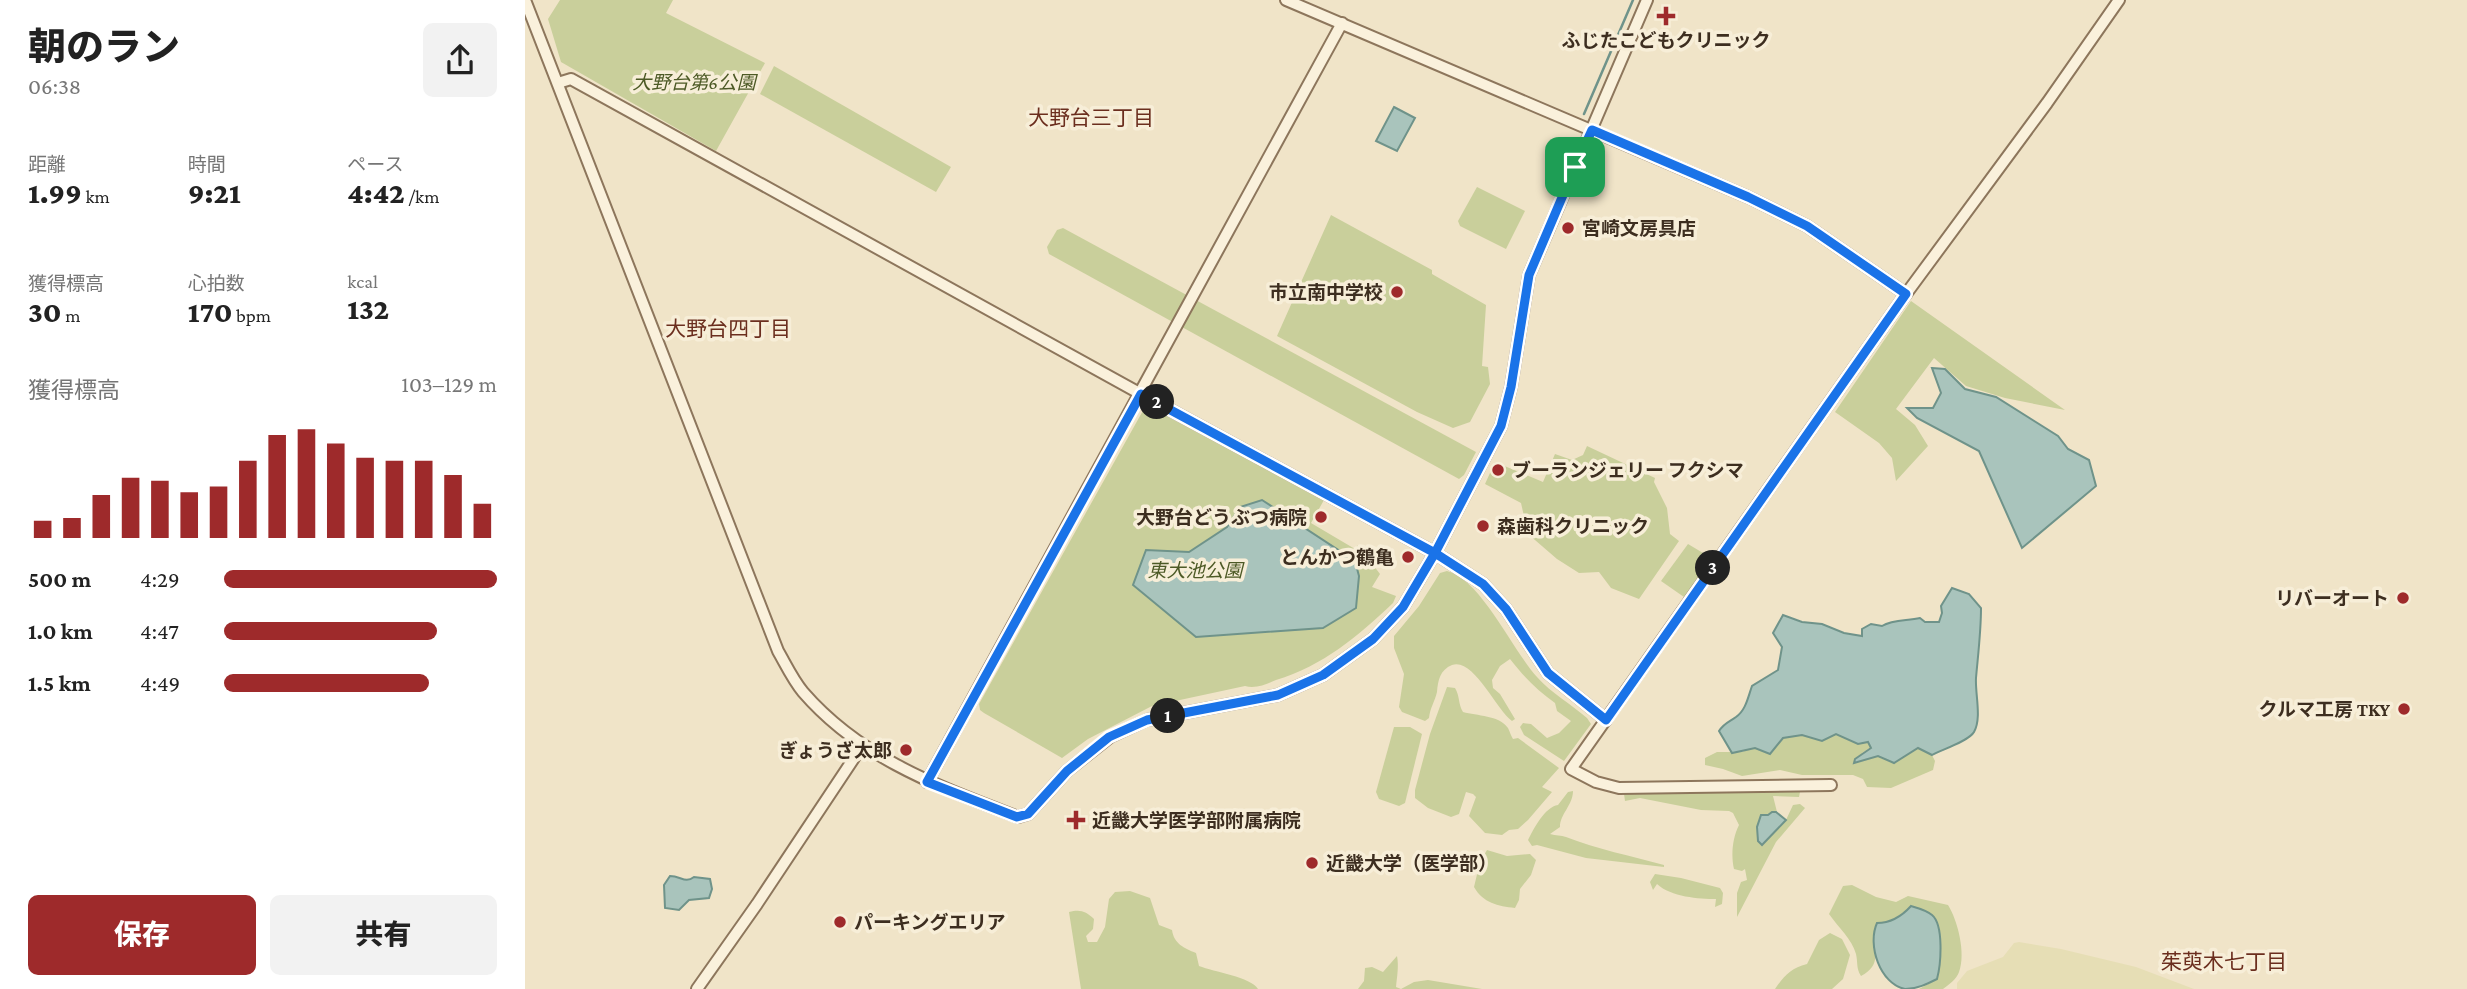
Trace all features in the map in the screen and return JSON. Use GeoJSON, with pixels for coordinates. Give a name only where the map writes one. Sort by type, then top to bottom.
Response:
{"type":"FeatureCollection","features":[{"type":"Feature","properties":{"kind":"street"},"geometry":{"type":"LineString","coordinates":[[525,0],[770,635],[801,690],[830,721],[862,746],[927,782],[1017,817],[1028,814],[1067,771],[1109,737],[1147,720],[1278,695],[1323,675],[1373,639],[1403,607],[1435,553],[1501,426],[1511,387],[1529,275],[1647,0]]}},
{"type":"Feature","properties":{"kind":"street"},"geometry":{"type":"LineString","coordinates":[[1286,0],[1748,197],[1807,226],[1906,294]]}},
{"type":"Feature","properties":{"kind":"street"},"geometry":{"type":"LineString","coordinates":[[1831,785],[1619,788],[1596,782],[1571,769],[1906,294],[2047,103],[2119,0]]}},
{"type":"Feature","properties":{"kind":"street"},"geometry":{"type":"LineString","coordinates":[[927,782],[1342,23]]}},
{"type":"Feature","properties":{"kind":"street"},"geometry":{"type":"LineString","coordinates":[[558,83],[571,79],[1435,553],[1483,584],[1506,609],[1548,673],[1606,720]]}},
{"type":"Feature","properties":{"kind":"street"},"geometry":{"type":"LineString","coordinates":[[697,989],[862,746]]}},
{"type":"Feature","properties":{"kind":"shaded area"},"geometry":{"type":"Polygon","coordinates":[[[2014,943],[2136,967],[2194,989],[1957,989],[1957,983],[1967,971],[2003,957],[2014,943]]]}},
{"type":"Feature","properties":{"kind":"green space","name":"大野台第6公園"},"geometry":{"type":"Polygon","coordinates":[[[560,0],[673,0],[666,13],[765,63],[716,151],[561,62],[548,19],[560,0]]]}},
{"type":"Feature","properties":{"kind":"green space"},"geometry":{"type":"Polygon","coordinates":[[[774,66],[951,167],[936,192],[760,94],[774,66]]]}},
{"type":"Feature","properties":{"kind":"green space"},"geometry":{"type":"Polygon","coordinates":[[[1477,187],[1525,211],[1506,249],[1460,226],[1458,221],[1477,187]]]}},
{"type":"Feature","properties":{"kind":"green space"},"geometry":{"type":"Polygon","coordinates":[[[1331,215],[1432,270],[1432,274],[1486,305],[1482,366],[1488,367],[1490,384],[1470,422],[1453,428],[1417,412],[1277,336],[1331,215]]]}},
{"type":"Feature","properties":{"kind":"green space"},"geometry":{"type":"Polygon","coordinates":[[[1063,228],[1476,452],[1464,475],[1459,479],[1049,254],[1047,247],[1057,230],[1063,228]]]}},
{"type":"Feature","properties":{"kind":"green space"},"geometry":{"type":"Polygon","coordinates":[[[1911,301],[2065,410],[2005,398],[1966,386],[1934,358],[1896,409],[1915,425],[1928,446],[1896,481],[1892,458],[1879,443],[1835,412],[1911,301]]]}},
{"type":"Feature","properties":{"kind":"green space","name":"東大池公園"},"geometry":{"type":"Polygon","coordinates":[[[1145,407],[1152,408],[1324,500],[1311,523],[1355,549],[1358,545],[1380,574],[1372,587],[1396,596],[1393,603],[1367,627],[1339,649],[1309,667],[1261,686],[1245,686],[1152,706],[1088,739],[1062,758],[984,713],[979,704],[1145,407]]]}},
{"type":"Feature","properties":{"kind":"green space"},"geometry":{"type":"Polygon","coordinates":[[[1587,446],[1655,478],[1654,482],[1667,508],[1670,534],[1679,541],[1639,599],[1611,588],[1599,572],[1579,573],[1557,559],[1528,534],[1521,503],[1485,484],[1495,462],[1543,482],[1555,454],[1572,460],[1583,455],[1587,446]]]}},
{"type":"Feature","properties":{"kind":"green space"},"geometry":{"type":"Polygon","coordinates":[[[1688,544],[1713,559],[1684,597],[1661,581],[1688,544]]]}},
{"type":"Feature","properties":{"kind":"green space"},"geometry":{"type":"Polygon","coordinates":[[[1447,571],[1459,576],[1472,587],[1537,677],[1591,724],[1564,761],[1524,735],[1520,727],[1523,723],[1531,724],[1547,738],[1559,733],[1571,721],[1557,711],[1555,703],[1531,683],[1510,659],[1500,666],[1492,680],[1493,688],[1500,694],[1515,719],[1512,721],[1476,676],[1460,665],[1452,665],[1442,673],[1429,718],[1425,721],[1402,712],[1399,707],[1404,674],[1394,648],[1394,636],[1419,606],[1440,573],[1447,571]]]}},
{"type":"Feature","properties":{"kind":"green space"},"geometry":{"type":"Polygon","coordinates":[[[1447,687],[1455,688],[1463,712],[1499,721],[1508,728],[1513,739],[1518,738],[1559,768],[1542,787],[1552,792],[1518,829],[1509,830],[1502,835],[1485,833],[1469,816],[1476,797],[1473,794],[1466,792],[1459,814],[1451,817],[1428,808],[1415,798],[1430,734],[1447,687]]]}},
{"type":"Feature","properties":{"kind":"green space"},"geometry":{"type":"Polygon","coordinates":[[[1394,727],[1410,727],[1422,734],[1405,803],[1399,806],[1379,799],[1376,792],[1394,727]]]}},
{"type":"Feature","properties":{"kind":"green space"},"geometry":{"type":"Polygon","coordinates":[[[1836,734],[1858,744],[1868,742],[1871,747],[1862,753],[1865,758],[1878,756],[1894,763],[1918,748],[1932,755],[1935,761],[1933,770],[1891,788],[1867,787],[1863,779],[1853,775],[1802,775],[1780,770],[1742,776],[1705,765],[1705,758],[1717,752],[1741,752],[1783,738],[1802,735],[1822,741],[1836,734]]]}},
{"type":"Feature","properties":{"kind":"green space"},"geometry":{"type":"Polygon","coordinates":[[[1763,789],[1800,792],[1799,797],[1773,796],[1777,812],[1786,820],[1793,805],[1800,804],[1805,808],[1776,842],[1737,917],[1737,893],[1741,882],[1747,880],[1745,869],[1734,869],[1733,847],[1739,825],[1733,813],[1701,810],[1640,798],[1625,801],[1624,794],[1628,790],[1747,792],[1763,789]]]}},
{"type":"Feature","properties":{"kind":"green space"},"geometry":{"type":"Polygon","coordinates":[[[1573,791],[1560,827],[1550,834],[1664,867],[1586,858],[1532,846],[1528,840],[1540,819],[1558,805],[1568,792],[1573,791]]]}},
{"type":"Feature","properties":{"kind":"green space"},"geometry":{"type":"Polygon","coordinates":[[[1487,850],[1507,856],[1530,854],[1536,860],[1531,875],[1520,889],[1515,908],[1492,903],[1482,897],[1474,887],[1480,862],[1487,850]]]}},
{"type":"Feature","properties":{"kind":"green space"},"geometry":{"type":"Polygon","coordinates":[[[1655,874],[1720,888],[1723,893],[1722,904],[1715,907],[1716,899],[1677,894],[1657,884],[1653,890],[1650,882],[1655,874]]]}},
{"type":"Feature","properties":{"kind":"green space"},"geometry":{"type":"Polygon","coordinates":[[[1852,885],[1876,897],[1896,902],[1908,896],[1948,905],[1958,928],[1961,947],[1958,975],[1943,989],[1919,989],[1937,979],[1905,913],[1874,931],[1874,962],[1868,972],[1861,976],[1851,943],[1829,914],[1843,886],[1852,885]]]}},
{"type":"Feature","properties":{"kind":"green space"},"geometry":{"type":"Polygon","coordinates":[[[1130,891],[1150,898],[1159,925],[1172,930],[1177,942],[1196,953],[1199,966],[1248,981],[1258,989],[1081,989],[1069,912],[1083,911],[1094,919],[1093,929],[1086,936],[1088,942],[1097,942],[1105,927],[1109,899],[1115,892],[1130,891]]]}},
{"type":"Feature","properties":{"kind":"green space"},"geometry":{"type":"Polygon","coordinates":[[[1830,933],[1842,939],[1850,955],[1843,979],[1832,989],[1775,989],[1788,973],[1807,964],[1819,940],[1830,933]]]}},
{"type":"Feature","properties":{"kind":"green space"},"geometry":{"type":"Polygon","coordinates":[[[1397,956],[1396,987],[1401,989],[1358,989],[1364,981],[1365,968],[1372,967],[1383,972],[1397,956]]]}},
{"type":"Feature","properties":{"kind":"green space"},"geometry":{"type":"Polygon","coordinates":[[[1428,980],[1482,989],[1401,989],[1414,982],[1428,980]]]}},
{"type":"Feature","properties":{"kind":"water"},"geometry":{"type":"Polygon","coordinates":[[[1394,107],[1415,118],[1397,151],[1376,141],[1394,107]]]}},
{"type":"Feature","properties":{"kind":"water"},"geometry":{"type":"Polygon","coordinates":[[[1932,368],[1945,369],[1965,389],[1996,397],[2058,436],[2068,449],[2089,460],[2096,486],[2022,548],[1979,451],[1917,418],[1907,408],[1933,408],[1941,393],[1932,368]]]}},
{"type":"Feature","properties":{"kind":"water"},"geometry":{"type":"Polygon","coordinates":[[[1262,500],[1355,561],[1359,576],[1356,608],[1323,628],[1196,637],[1133,585],[1146,550],[1189,552],[1227,527],[1240,507],[1262,500]]]}},
{"type":"Feature","properties":{"kind":"water"},"geometry":{"type":"Polygon","coordinates":[[[1952,588],[1969,594],[1981,608],[1976,678],[1978,720],[1971,735],[1932,755],[1918,748],[1894,763],[1878,756],[1854,763],[1855,759],[1871,748],[1868,742],[1858,744],[1836,734],[1822,741],[1802,735],[1783,738],[1770,754],[1755,748],[1732,753],[1719,731],[1742,711],[1752,686],[1778,670],[1782,647],[1773,633],[1783,615],[1862,636],[1862,629],[1871,624],[1882,626],[1895,621],[1920,618],[1925,622],[1939,622],[1941,606],[1952,588]]]}},
{"type":"Feature","properties":{"kind":"water"},"geometry":{"type":"Polygon","coordinates":[[[1772,812],[1786,820],[1762,845],[1758,841],[1757,827],[1761,815],[1772,812]]]}},
{"type":"Feature","properties":{"kind":"water"},"geometry":{"type":"Polygon","coordinates":[[[670,876],[685,880],[694,877],[710,879],[712,889],[709,898],[689,900],[679,910],[665,908],[664,885],[670,876]]]}},
{"type":"Feature","properties":{"kind":"water"},"geometry":{"type":"Polygon","coordinates":[[[1911,906],[1927,912],[1936,920],[1940,936],[1940,964],[1937,979],[1905,989],[1896,986],[1883,972],[1875,952],[1874,932],[1877,923],[1896,918],[1911,906]]]}},
{"type":"Feature","properties":{"kind":"waterway"},"geometry":{"type":"LineString","coordinates":[[1584,114],[1633,0]]}},
{"type":"Feature","properties":{"kind":"place","name":"ふじたこどもクリニック"},"geometry":{"type":"Point","coordinates":[1666,16]}},
{"type":"Feature","properties":{"kind":"place","name":"宮崎文房具店"},"geometry":{"type":"Point","coordinates":[1568,228]}},
{"type":"Feature","properties":{"kind":"place","name":"市立南中学校"},"geometry":{"type":"Point","coordinates":[1397,292]}},
{"type":"Feature","properties":{"kind":"place","name":"ブーランジェリー フクシマ"},"geometry":{"type":"Point","coordinates":[1498,470]}},
{"type":"Feature","properties":{"kind":"place","name":"大野台どうぶつ病院"},"geometry":{"type":"Point","coordinates":[1321,517]}},
{"type":"Feature","properties":{"kind":"place","name":"森歯科クリニック"},"geometry":{"type":"Point","coordinates":[1483,526]}},
{"type":"Feature","properties":{"kind":"place","name":"とんかつ鶴亀"},"geometry":{"type":"Point","coordinates":[1408,557]}},
{"type":"Feature","properties":{"kind":"place","name":"リバーオート"},"geometry":{"type":"Point","coordinates":[2403,598]}},
{"type":"Feature","properties":{"kind":"place","name":"クルマ工房 TKY"},"geometry":{"type":"Point","coordinates":[2404,709]}},
{"type":"Feature","properties":{"kind":"place","name":"ぎょうざ太郎"},"geometry":{"type":"Point","coordinates":[906,750]}},
{"type":"Feature","properties":{"kind":"place","name":"近畿大学医学部附属病院"},"geometry":{"type":"Point","coordinates":[1076,820]}},
{"type":"Feature","properties":{"kind":"place","name":"近畿大学（医学部）"},"geometry":{"type":"Point","coordinates":[1312,863]}},
{"type":"Feature","properties":{"kind":"place","name":"パーキングエリア"},"geometry":{"type":"Point","coordinates":[840,922]}},
{"type":"Feature","properties":{"kind":"district","name":"大野台三丁目"},"geometry":{"type":"Point","coordinates":[1091,118]}},
{"type":"Feature","properties":{"kind":"district","name":"大野台四丁目"},"geometry":{"type":"Point","coordinates":[728,329]}},
{"type":"Feature","properties":{"kind":"district","name":"茱萸木七丁目"},"geometry":{"type":"Point","coordinates":[2224,962]}},
{"type":"Feature","properties":{"kind":"route"},"geometry":{"type":"LineString","coordinates":[[1575,167],[1529,275],[1511,387],[1501,426],[1435,553],[1403,607],[1373,639],[1323,675],[1278,695],[1147,720],[1109,737],[1067,771],[1028,814],[1017,817],[927,782],[1141,394],[1435,553],[1483,584],[1506,609],[1548,673],[1606,720],[1906,294],[1807,226],[1748,197],[1592,130],[1575,167]]}}]}
